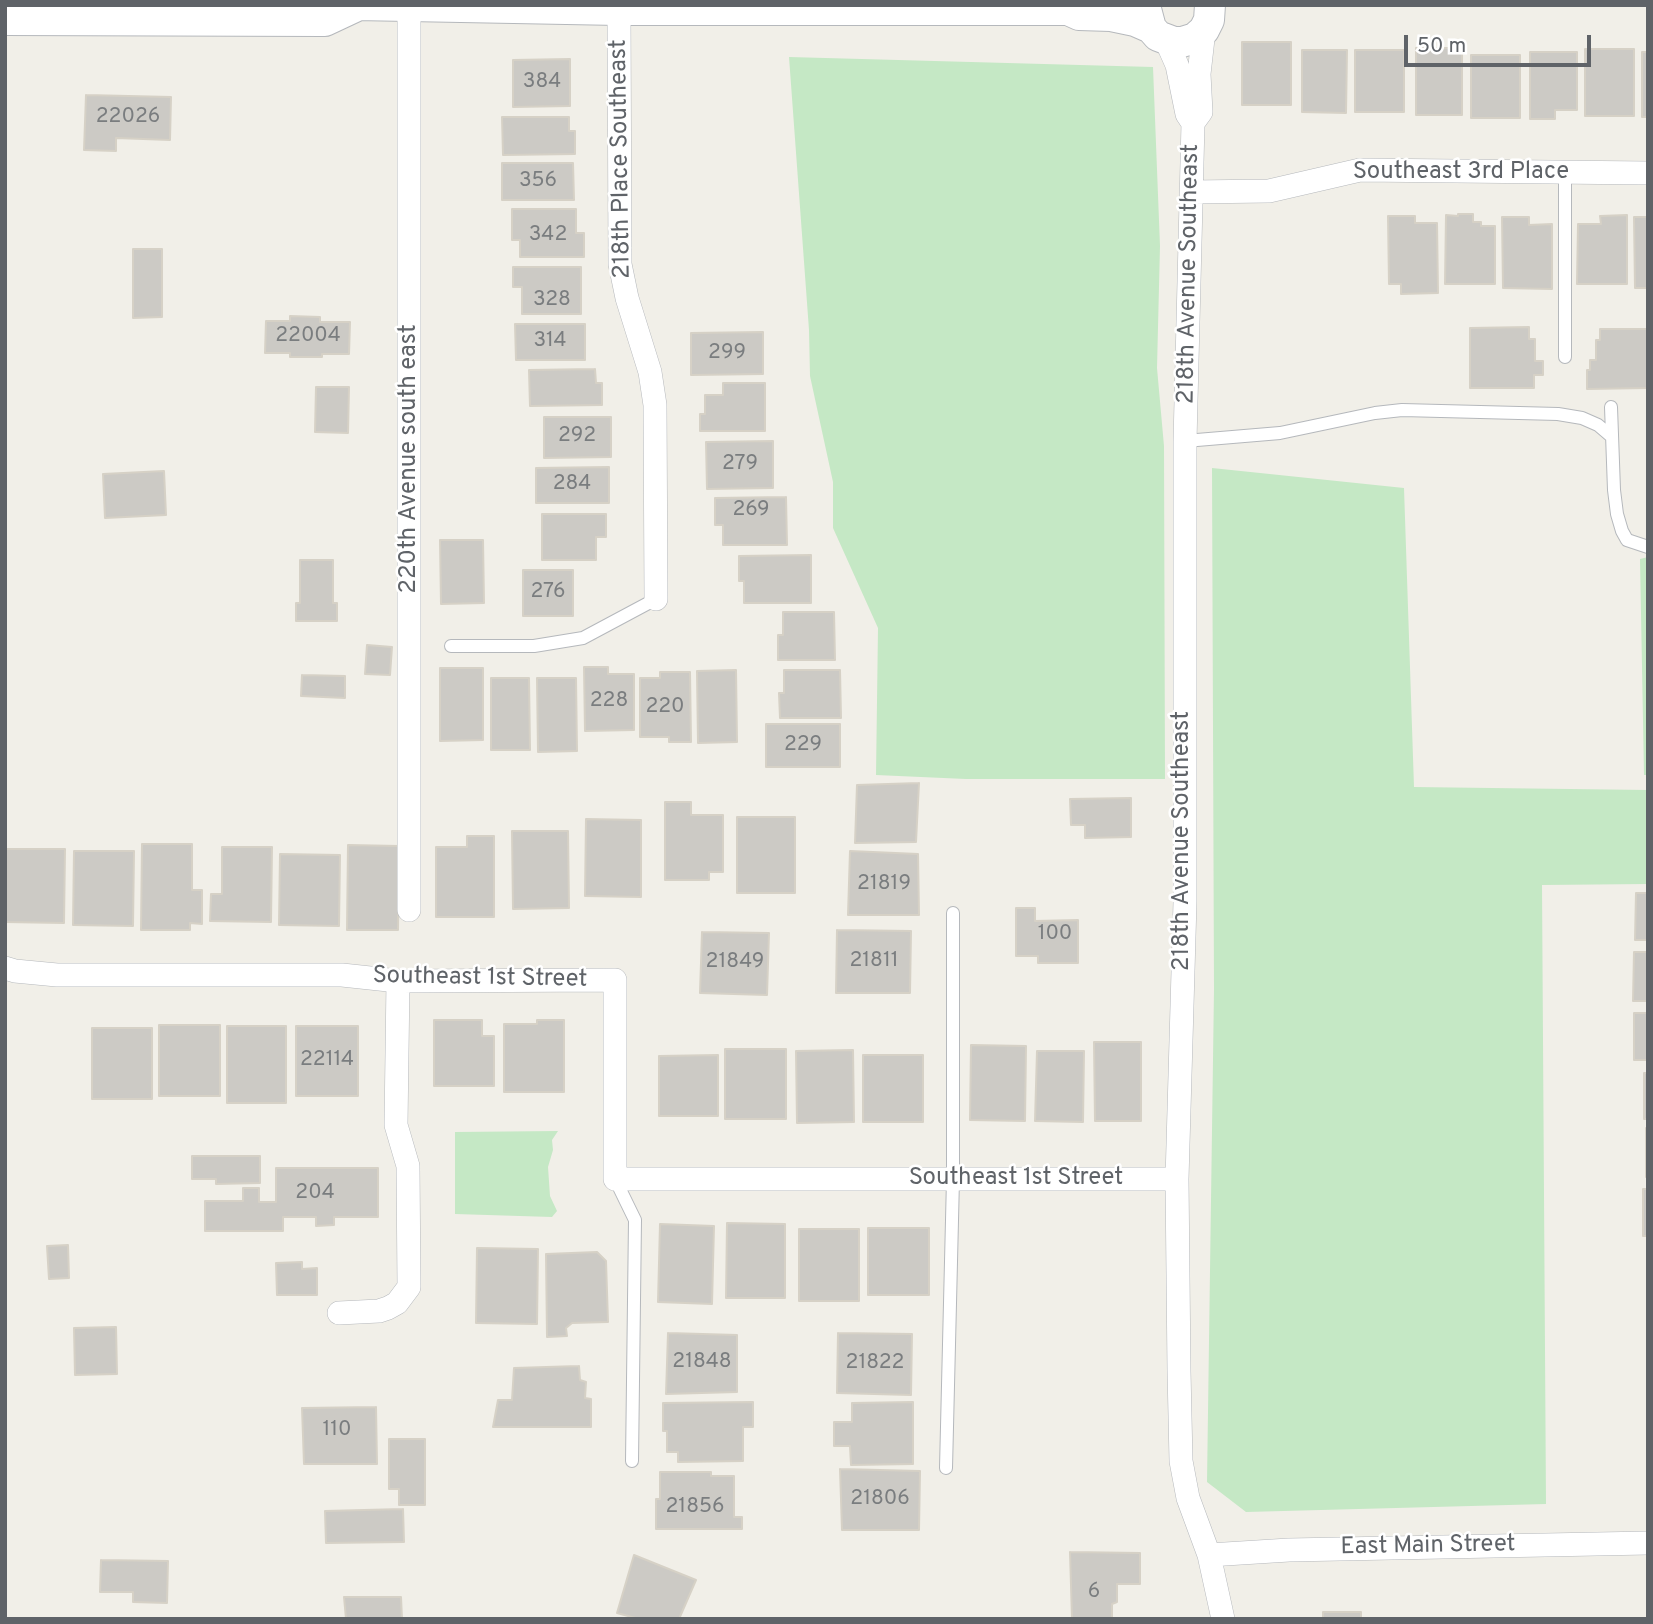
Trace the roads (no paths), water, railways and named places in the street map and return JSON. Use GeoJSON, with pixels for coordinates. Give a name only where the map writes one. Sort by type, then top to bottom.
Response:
{"type":"FeatureCollection","features":[{"type":"Feature","properties":{"kind":"street"},"geometry":{"type":"LineString","coordinates":[[5,20],[325,21],[357,6],[619,9],[1070,7],[1079,15],[1111,16],[1154,24],[1182,43],[1195,38],[1207,17]]}},
{"type":"Feature","properties":{"kind":"street","name":"220th Avenue south east"},"geometry":{"type":"LineString","coordinates":[[409,7],[409,910]]}},
{"type":"Feature","properties":{"kind":"street","name":"218th Place Southeast"},"geometry":{"type":"LineString","coordinates":[[619,9],[620,264],[627,298],[650,372],[654,405],[656,599]]}},
{"type":"Feature","properties":{"kind":"street","name":"218th Avenue Southeast"},"geometry":{"type":"LineString","coordinates":[[1193,122],[1201,112],[1199,74],[1207,17]]}},
{"type":"Feature","properties":{"kind":"street","name":"218th Avenue Southeast"},"geometry":{"type":"LineString","coordinates":[[1154,24],[1177,65],[1187,114],[1193,122],[1185,441],[1185,902],[1177,1179],[1181,1461],[1188,1498],[1209,1555],[1223,1619]]}},
{"type":"Feature","properties":{"kind":"street","name":"Southeast 3rd Place"},"geometry":{"type":"LineString","coordinates":[[1192,192],[1269,191],[1360,170],[1648,173]]}},
{"type":"Feature","properties":{"kind":"street","name":"Southeast 1st Street"},"geometry":{"type":"LineString","coordinates":[[5,968],[57,975],[342,975],[398,981],[615,980],[615,1180],[1177,1179]]}},
{"type":"Feature","properties":{"kind":"street"},"geometry":{"type":"LineString","coordinates":[[339,1313],[388,1308],[397,1303],[409,1287],[408,1167],[396,1125],[398,981]]}},
{"type":"Feature","properties":{"kind":"street","name":"East Main Street"},"geometry":{"type":"LineString","coordinates":[[1209,1555],[1289,1550],[1648,1543]]}},
{"type":"Feature","properties":{"kind":"lane"},"geometry":{"type":"LineString","coordinates":[[1564,172],[1565,358]]}},
{"type":"Feature","properties":{"kind":"lane"},"geometry":{"type":"LineString","coordinates":[[1611,407],[1614,490],[1622,531],[1628,540],[1648,548]]}},
{"type":"Feature","properties":{"kind":"lane"},"geometry":{"type":"LineString","coordinates":[[1185,441],[1280,433],[1376,412],[1402,410],[1558,414],[1582,418],[1598,425],[1612,437]]}},
{"type":"Feature","properties":{"kind":"lane"},"geometry":{"type":"LineString","coordinates":[[451,646],[534,646],[583,638],[656,599]]}},
{"type":"Feature","properties":{"kind":"lane"},"geometry":{"type":"LineString","coordinates":[[946,1468],[953,1179],[953,913]]}},
{"type":"Feature","properties":{"kind":"lane"},"geometry":{"type":"LineString","coordinates":[[615,1180],[635,1220],[632,1461]]}}]}
